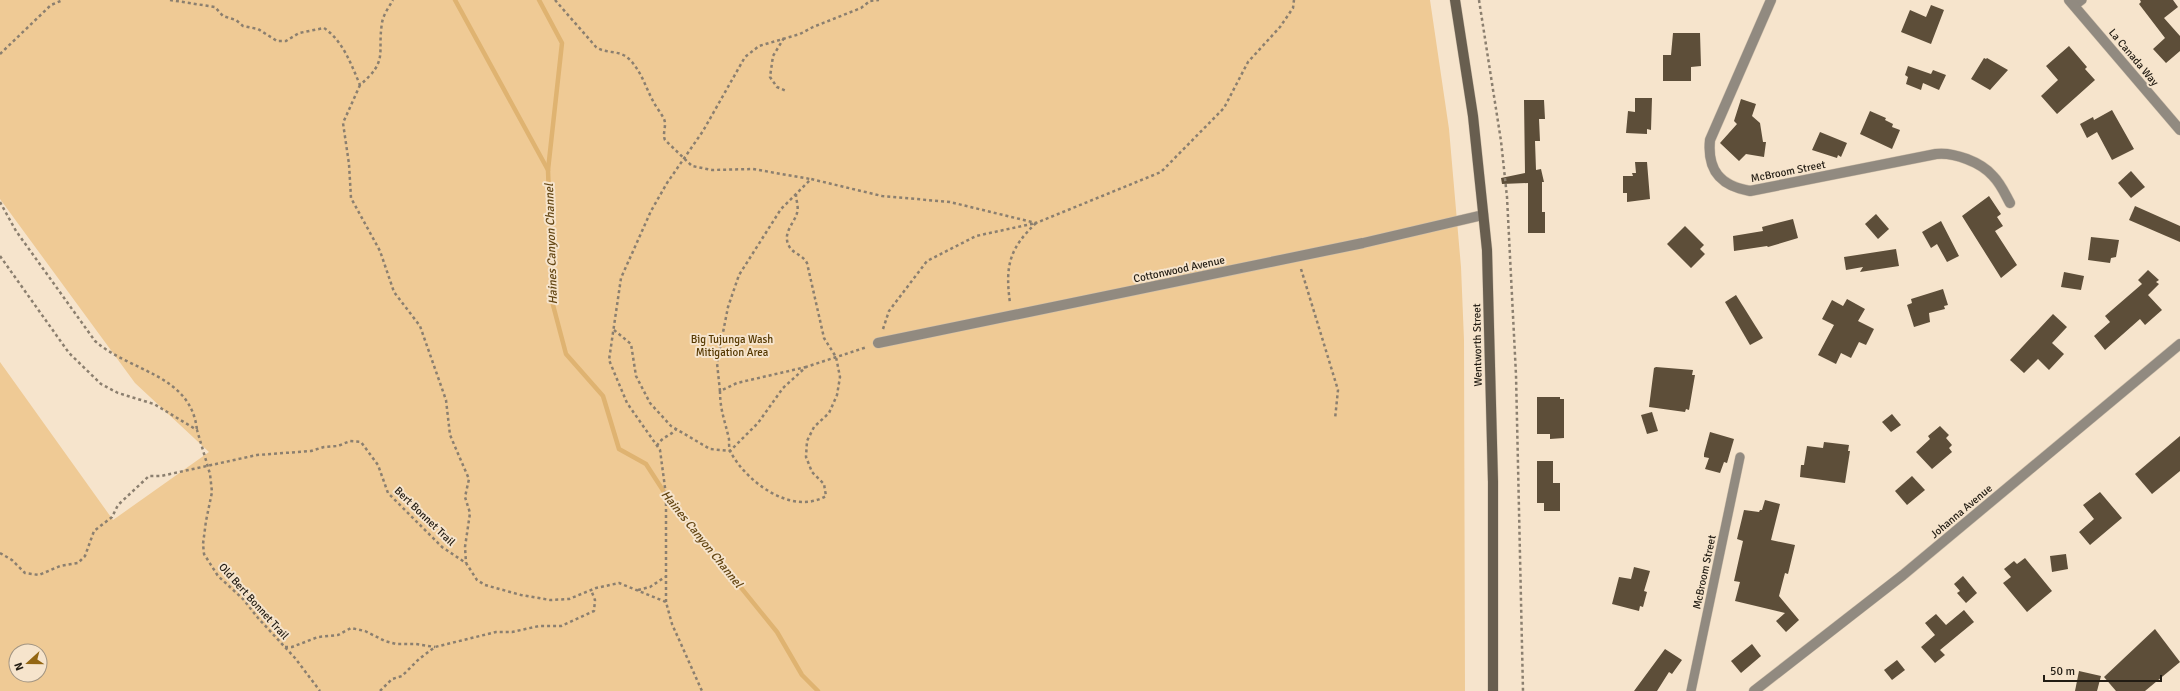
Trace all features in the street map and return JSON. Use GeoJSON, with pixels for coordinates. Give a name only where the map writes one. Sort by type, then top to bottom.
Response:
{"type":"FeatureCollection","features":[{"type":"Feature","properties":{"kind":"main road","name":"Wentworth Street"},"geometry":{"type":"LineString","coordinates":[[1455,0],[1472,116],[1487,250],[1493,482],[1493,691]]}},
{"type":"Feature","properties":{"kind":"street","name":"McBroom Street"},"geometry":{"type":"LineString","coordinates":[[1771,0],[1710,140],[1709,152],[1711,164],[1717,175],[1726,184],[1737,189],[1750,191],[1936,154],[1950,153],[1984,168],[1994,176],[2010,203]]}},
{"type":"Feature","properties":{"kind":"street","name":"La Canada Way"},"geometry":{"type":"LineString","coordinates":[[2075,2],[2180,130]]}},
{"type":"Feature","properties":{"kind":"street","name":"Cottonwood Avenue"},"geometry":{"type":"LineString","coordinates":[[878,343],[1297,257],[1483,214]]}},
{"type":"Feature","properties":{"kind":"street","name":"Johanna Avenue"},"geometry":{"type":"LineString","coordinates":[[1754,691],[1903,575],[2180,344]]}},
{"type":"Feature","properties":{"kind":"lane","name":"McBroom Street"},"geometry":{"type":"LineString","coordinates":[[1691,691],[1740,457]]}},
{"type":"Feature","properties":{"kind":"path"},"geometry":{"type":"LineString","coordinates":[[0,54],[51,5],[63,0]]}},
{"type":"Feature","properties":{"kind":"path"},"geometry":{"type":"LineString","coordinates":[[170,0],[215,7],[223,16],[236,20],[243,26],[258,29],[277,41],[286,41],[299,33],[324,28],[333,34],[347,55],[360,85]]}},
{"type":"Feature","properties":{"kind":"path"},"geometry":{"type":"LineString","coordinates":[[393,0],[382,22],[382,49],[380,61],[373,73],[360,85],[343,123],[349,164],[351,198],[380,251],[394,292],[420,326],[446,400],[450,434],[468,479],[465,497],[470,513],[465,547],[466,563]]}},
{"type":"Feature","properties":{"kind":"path"},"geometry":{"type":"LineString","coordinates":[[555,0],[596,48],[601,51],[618,53],[628,57],[644,79],[652,99],[664,120],[663,135],[665,140],[692,166],[712,170],[752,169],[811,179],[882,196],[950,202],[1036,222]]}},
{"type":"Feature","properties":{"kind":"path"},"geometry":{"type":"LineString","coordinates":[[702,691],[672,624],[666,602],[666,495],[660,450],[627,403],[609,360],[621,278],[652,211],[667,183],[685,158],[745,57],[759,46],[784,37],[800,34],[812,27],[861,8],[870,1],[879,0]]}},
{"type":"Feature","properties":{"kind":"path"},"geometry":{"type":"LineString","coordinates":[[720,391],[737,383],[806,367],[878,343],[889,311],[927,261],[976,236],[1036,222],[1161,172],[1224,108],[1248,62],[1280,27],[1293,8],[1294,0]]}},
{"type":"Feature","properties":{"kind":"path"},"geometry":{"type":"LineString","coordinates":[[1479,0],[1501,141],[1507,197],[1516,376],[1523,691]]}},
{"type":"Feature","properties":{"kind":"path"},"geometry":{"type":"LineString","coordinates":[[784,37],[773,56],[770,77],[777,88],[786,91]]}},
{"type":"Feature","properties":{"kind":"path"},"geometry":{"type":"LineString","coordinates":[[796,193],[798,211],[787,234],[789,246],[802,256],[806,263],[824,338],[836,357],[840,377],[837,395],[829,413],[814,427],[807,441],[806,457],[812,472],[824,484],[826,496],[816,502],[798,502],[782,498],[765,490],[745,471],[730,451],[720,410],[720,391],[717,363],[728,307],[739,275],[781,209],[796,193],[811,179]]}},
{"type":"Feature","properties":{"kind":"path","name":"Old Bert Bonnet Trail"},"geometry":{"type":"LineString","coordinates":[[0,202],[16,231],[96,341],[109,353],[169,383],[189,403],[196,418],[197,430],[212,492],[203,544],[204,554],[218,576],[243,599],[285,646],[320,691]]}},
{"type":"Feature","properties":{"kind":"path"},"geometry":{"type":"LineString","coordinates":[[1012,316],[1007,274],[1011,254],[1021,238],[1036,222]]}},
{"type":"Feature","properties":{"kind":"path"},"geometry":{"type":"LineString","coordinates":[[0,256],[69,352],[101,384],[118,393],[154,404],[197,430]]}},
{"type":"Feature","properties":{"kind":"path"},"geometry":{"type":"LineString","coordinates":[[1297,257],[1338,390],[1335,419]]}},
{"type":"Feature","properties":{"kind":"path"},"geometry":{"type":"LineString","coordinates":[[614,329],[631,344],[636,376],[650,403],[676,429],[710,449],[730,451]]}},
{"type":"Feature","properties":{"kind":"path"},"geometry":{"type":"LineString","coordinates":[[730,451],[758,423],[783,388],[806,367]]}},
{"type":"Feature","properties":{"kind":"path"},"geometry":{"type":"LineString","coordinates":[[658,446],[660,441],[676,429]]}},
{"type":"Feature","properties":{"kind":"path","name":"Bert Bonnet Trail"},"geometry":{"type":"LineString","coordinates":[[0,553],[12,560],[25,573],[39,575],[60,566],[78,563],[85,556],[94,531],[112,517],[118,505],[149,476],[160,476],[257,455],[311,452],[324,447],[338,446],[350,441],[361,442],[378,465],[388,493],[442,547],[466,563],[477,580],[521,596],[550,600],[569,599],[591,590],[619,583],[666,602]]}},
{"type":"Feature","properties":{"kind":"path"},"geometry":{"type":"LineString","coordinates":[[637,590],[650,587],[665,576]]}},
{"type":"Feature","properties":{"kind":"path"},"geometry":{"type":"LineString","coordinates":[[285,646],[292,647],[318,637],[338,635],[351,628],[365,631],[385,641],[396,644],[416,644],[435,647],[496,632],[512,632],[539,626],[561,626],[594,611],[595,600],[591,590]]}},
{"type":"Feature","properties":{"kind":"path"},"geometry":{"type":"LineString","coordinates":[[380,691],[392,679],[402,676],[419,659],[435,647]]}},
{"type":"Feature","properties":{"kind":"green space","name":"Big Tujunga Wash Mitigation Area"},"geometry":{"type":"Polygon","coordinates":[[[0,0],[1430,0],[1449,129],[1461,267],[1464,340],[1465,691],[0,691],[0,362],[113,520],[209,452],[135,383],[0,199],[0,0]]]}},
{"type":"Feature","properties":{"kind":"building"},"geometry":{"type":"Polygon","coordinates":[[[2140,0],[2173,0],[2178,7],[2164,18],[2180,36],[2180,51],[2166,63],[2153,49],[2165,38],[2139,4],[2141,2],[2140,0]]]}},
{"type":"Feature","properties":{"kind":"building"},"geometry":{"type":"Polygon","coordinates":[[[1931,5],[1944,10],[1931,44],[1901,32],[1910,10],[1926,17],[1931,5]]]}},
{"type":"Feature","properties":{"kind":"building"},"geometry":{"type":"Polygon","coordinates":[[[1673,33],[1700,33],[1701,66],[1691,67],[1691,81],[1663,81],[1663,55],[1671,55],[1673,33]]]}},
{"type":"Feature","properties":{"kind":"building"},"geometry":{"type":"Polygon","coordinates":[[[2069,46],[2087,67],[2085,69],[2095,80],[2057,114],[2041,96],[2058,80],[2046,66],[2069,46]]]}},
{"type":"Feature","properties":{"kind":"building"},"geometry":{"type":"Polygon","coordinates":[[[1984,58],[1987,58],[2008,70],[1990,90],[1971,79],[1984,58]]]}},
{"type":"Feature","properties":{"kind":"building"},"geometry":{"type":"Polygon","coordinates":[[[1908,66],[1931,74],[1933,70],[1946,75],[1939,90],[1923,83],[1921,90],[1906,84],[1908,77],[1905,75],[1908,66]]]}},
{"type":"Feature","properties":{"kind":"building"},"geometry":{"type":"Polygon","coordinates":[[[1635,98],[1652,98],[1651,130],[1647,129],[1647,134],[1626,133],[1628,111],[1635,112],[1635,98]]]}},
{"type":"Feature","properties":{"kind":"building"},"geometry":{"type":"Polygon","coordinates":[[[1741,99],[1756,104],[1752,116],[1760,123],[1763,142],[1766,142],[1764,157],[1746,154],[1739,161],[1720,143],[1737,124],[1734,121],[1741,99]]]}},
{"type":"Feature","properties":{"kind":"building"},"geometry":{"type":"Polygon","coordinates":[[[1524,100],[1544,100],[1545,119],[1539,119],[1540,141],[1535,141],[1536,170],[1541,169],[1544,182],[1542,182],[1542,212],[1545,212],[1545,233],[1528,233],[1528,183],[1502,184],[1501,178],[1525,173],[1524,100]]]}},
{"type":"Feature","properties":{"kind":"building"},"geometry":{"type":"Polygon","coordinates":[[[2112,110],[2134,149],[2112,160],[2097,132],[2087,138],[2080,124],[2093,117],[2094,120],[2112,110]]]}},
{"type":"Feature","properties":{"kind":"building"},"geometry":{"type":"Polygon","coordinates":[[[1870,111],[1886,118],[1885,120],[1893,124],[1892,127],[1900,130],[1892,149],[1860,134],[1870,111]]]}},
{"type":"Feature","properties":{"kind":"building"},"geometry":{"type":"Polygon","coordinates":[[[1820,132],[1847,143],[1841,157],[1838,155],[1837,158],[1812,150],[1820,132]]]}},
{"type":"Feature","properties":{"kind":"building"},"geometry":{"type":"Polygon","coordinates":[[[1635,162],[1647,162],[1650,199],[1627,202],[1627,193],[1623,193],[1623,176],[1633,176],[1632,173],[1636,173],[1635,162]]]}},
{"type":"Feature","properties":{"kind":"building"},"geometry":{"type":"Polygon","coordinates":[[[2131,171],[2145,187],[2131,198],[2118,183],[2131,171]]]}},
{"type":"Feature","properties":{"kind":"building"},"geometry":{"type":"Polygon","coordinates":[[[1989,196],[2001,214],[1997,217],[2003,226],[1995,231],[2017,265],[2001,278],[1962,216],[1989,196]]]}},
{"type":"Feature","properties":{"kind":"building"},"geometry":{"type":"Polygon","coordinates":[[[2135,206],[2180,226],[2180,242],[2129,220],[2135,206]]]}},
{"type":"Feature","properties":{"kind":"building"},"geometry":{"type":"Polygon","coordinates":[[[1876,214],[1889,229],[1878,239],[1865,224],[1876,214]]]}},
{"type":"Feature","properties":{"kind":"building"},"geometry":{"type":"Polygon","coordinates":[[[1793,219],[1798,238],[1768,247],[1734,251],[1733,236],[1763,231],[1762,227],[1793,219]]]}},
{"type":"Feature","properties":{"kind":"building"},"geometry":{"type":"Polygon","coordinates":[[[1941,221],[1959,256],[1947,262],[1937,244],[1931,248],[1922,232],[1941,221]]]}},
{"type":"Feature","properties":{"kind":"building"},"geometry":{"type":"Polygon","coordinates":[[[1685,226],[1704,245],[1700,249],[1705,254],[1691,268],[1667,244],[1685,226]]]}},
{"type":"Feature","properties":{"kind":"building"},"geometry":{"type":"Polygon","coordinates":[[[2091,237],[2119,240],[2116,257],[2111,258],[2110,263],[2088,260],[2091,237]]]}},
{"type":"Feature","properties":{"kind":"building"},"geometry":{"type":"Polygon","coordinates":[[[1896,249],[1899,266],[1860,272],[1863,267],[1846,270],[1844,257],[1896,249]]]}},
{"type":"Feature","properties":{"kind":"building"},"geometry":{"type":"Polygon","coordinates":[[[2148,270],[2159,280],[2156,282],[2159,284],[2148,295],[2162,310],[2145,325],[2140,319],[2105,350],[2094,336],[2110,322],[2105,316],[2142,284],[2138,280],[2148,270]]]}},
{"type":"Feature","properties":{"kind":"building"},"geometry":{"type":"Polygon","coordinates":[[[2064,272],[2084,276],[2081,290],[2061,287],[2064,272]]]}},
{"type":"Feature","properties":{"kind":"building"},"geometry":{"type":"Polygon","coordinates":[[[1943,289],[1948,305],[1944,306],[1945,309],[1929,313],[1930,322],[1914,327],[1907,305],[1912,303],[1911,299],[1943,289]]]}},
{"type":"Feature","properties":{"kind":"building"},"geometry":{"type":"Polygon","coordinates":[[[1736,295],[1763,338],[1750,345],[1725,302],[1736,295]]]}},
{"type":"Feature","properties":{"kind":"building"},"geometry":{"type":"Polygon","coordinates":[[[1847,299],[1865,309],[1858,321],[1874,329],[1866,345],[1859,342],[1851,358],[1841,353],[1836,364],[1818,355],[1834,325],[1822,319],[1832,300],[1843,306],[1847,299]]]}},
{"type":"Feature","properties":{"kind":"building"},"geometry":{"type":"Polygon","coordinates":[[[2053,314],[2067,327],[2052,343],[2064,354],[2049,370],[2038,359],[2024,373],[2010,360],[2053,314]]]}},
{"type":"Feature","properties":{"kind":"building"},"geometry":{"type":"Polygon","coordinates":[[[1654,368],[1693,370],[1692,375],[1695,375],[1689,410],[1686,409],[1685,412],[1649,407],[1654,368]]]}},
{"type":"Feature","properties":{"kind":"building"},"geometry":{"type":"Polygon","coordinates":[[[1537,397],[1560,397],[1560,399],[1564,399],[1564,438],[1550,439],[1550,434],[1537,434],[1537,397]]]}},
{"type":"Feature","properties":{"kind":"building"},"geometry":{"type":"Polygon","coordinates":[[[1652,412],[1658,431],[1647,434],[1641,415],[1652,412]]]}},
{"type":"Feature","properties":{"kind":"building"},"geometry":{"type":"Polygon","coordinates":[[[1892,414],[1901,425],[1891,432],[1882,422],[1892,414]]]}},
{"type":"Feature","properties":{"kind":"building"},"geometry":{"type":"Polygon","coordinates":[[[1940,426],[1949,435],[1946,438],[1952,445],[1949,448],[1952,452],[1932,469],[1916,452],[1930,439],[1928,436],[1940,426]]]}},
{"type":"Feature","properties":{"kind":"building"},"geometry":{"type":"Polygon","coordinates":[[[1710,432],[1734,439],[1727,463],[1724,462],[1720,473],[1705,469],[1709,458],[1704,457],[1704,454],[1710,432]]]}},
{"type":"Feature","properties":{"kind":"building"},"geometry":{"type":"Polygon","coordinates":[[[2180,436],[2180,471],[2152,494],[2135,474],[2180,436]]]}},
{"type":"Feature","properties":{"kind":"building"},"geometry":{"type":"Polygon","coordinates":[[[1824,442],[1849,445],[1848,451],[1850,451],[1845,483],[1800,477],[1801,465],[1804,465],[1807,446],[1823,448],[1824,442]]]}},
{"type":"Feature","properties":{"kind":"building"},"geometry":{"type":"Polygon","coordinates":[[[1537,461],[1553,461],[1553,483],[1560,483],[1560,511],[1544,511],[1544,503],[1537,503],[1537,461]]]}},
{"type":"Feature","properties":{"kind":"building"},"geometry":{"type":"Polygon","coordinates":[[[1912,476],[1925,490],[1907,505],[1895,491],[1912,476]]]}},
{"type":"Feature","properties":{"kind":"building"},"geometry":{"type":"Polygon","coordinates":[[[2100,492],[2122,518],[2090,545],[2079,532],[2094,519],[2083,505],[2100,492]]]}},
{"type":"Feature","properties":{"kind":"building"},"geometry":{"type":"Polygon","coordinates":[[[1765,500],[1780,504],[1771,540],[1795,545],[1788,574],[1785,573],[1779,596],[1799,620],[1786,632],[1776,621],[1785,613],[1735,601],[1740,582],[1734,581],[1743,541],[1737,539],[1744,510],[1759,512],[1762,510],[1765,500]]]}},
{"type":"Feature","properties":{"kind":"building"},"geometry":{"type":"Polygon","coordinates":[[[2066,554],[2068,569],[2052,572],[2050,556],[2066,554]]]}},
{"type":"Feature","properties":{"kind":"building"},"geometry":{"type":"Polygon","coordinates":[[[2025,558],[2052,591],[2027,612],[2003,583],[2011,577],[2004,569],[2014,561],[2017,564],[2025,558]]]}},
{"type":"Feature","properties":{"kind":"building"},"geometry":{"type":"Polygon","coordinates":[[[1634,567],[1650,571],[1644,591],[1647,592],[1643,607],[1640,606],[1639,611],[1612,604],[1619,577],[1631,579],[1634,567]]]}},
{"type":"Feature","properties":{"kind":"building"},"geometry":{"type":"Polygon","coordinates":[[[1963,576],[1977,593],[1966,603],[1957,593],[1960,591],[1954,584],[1963,576]]]}},
{"type":"Feature","properties":{"kind":"building"},"geometry":{"type":"Polygon","coordinates":[[[1964,610],[1974,622],[1940,650],[1945,655],[1935,663],[1921,647],[1935,635],[1925,623],[1936,614],[1946,625],[1964,610]]]}},
{"type":"Feature","properties":{"kind":"building"},"geometry":{"type":"Polygon","coordinates":[[[2155,629],[2180,662],[2145,691],[2116,691],[2104,677],[2155,629]]]}},
{"type":"Feature","properties":{"kind":"building"},"geometry":{"type":"Polygon","coordinates":[[[1752,644],[1761,656],[1741,673],[1731,661],[1752,644]]]}},
{"type":"Feature","properties":{"kind":"building"},"geometry":{"type":"Polygon","coordinates":[[[1665,649],[1682,660],[1672,674],[1669,672],[1657,691],[1634,691],[1665,649]]]}},
{"type":"Feature","properties":{"kind":"building"},"geometry":{"type":"Polygon","coordinates":[[[1897,660],[1905,670],[1892,680],[1884,670],[1897,660]]]}},
{"type":"Feature","properties":{"kind":"building"},"geometry":{"type":"Polygon","coordinates":[[[2079,671],[2101,676],[2097,691],[2075,691],[2079,671]]]}},
{"type":"Feature","properties":{"kind":"waterway"},"geometry":{"type":"LineString","coordinates":[[455,0],[548,170]]}},
{"type":"Feature","properties":{"kind":"waterway","name":"Haines Canyon Channel"},"geometry":{"type":"LineString","coordinates":[[539,0],[562,43],[548,170],[553,305],[566,354],[603,396],[619,449],[646,464],[666,495],[777,632],[802,675],[818,691]]}}]}
